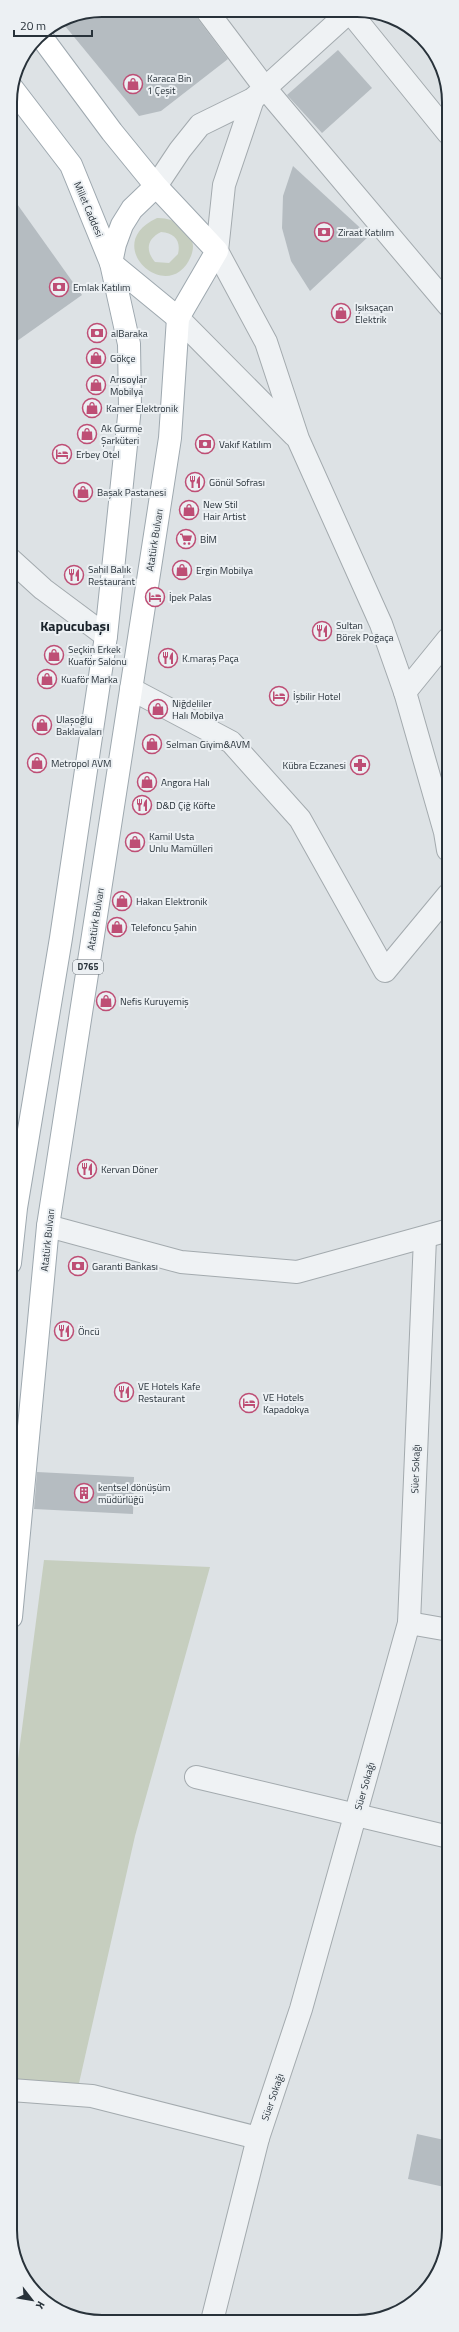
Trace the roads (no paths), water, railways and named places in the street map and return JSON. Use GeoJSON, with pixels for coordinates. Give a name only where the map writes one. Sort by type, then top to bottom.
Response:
{"type":"FeatureCollection","features":[{"type":"Feature","properties":{"kind":"main road"},"geometry":{"type":"LineString","coordinates":[[44,40],[112,132],[156,186],[217,251],[178,318]]}},
{"type":"Feature","properties":{"kind":"main road","name":"Millet Caddesi"},"geometry":{"type":"LineString","coordinates":[[17,95],[71,165],[111,263],[178,318]]}},
{"type":"Feature","properties":{"kind":"main road"},"geometry":{"type":"LineString","coordinates":[[17,1185],[61,938],[106,636],[130,407],[129,344],[111,263],[115,244],[122,225],[132,209],[156,186]]}},
{"type":"Feature","properties":{"kind":"main road","name":"Atatürk Bulvarı"},"geometry":{"type":"LineString","coordinates":[[17,1554],[48,1226],[170,438],[178,318]]}},
{"type":"Feature","properties":{"kind":"street"},"geometry":{"type":"LineString","coordinates":[[211,17],[259,93],[442,298]]}},
{"type":"Feature","properties":{"kind":"street"},"geometry":{"type":"LineString","coordinates":[[156,186],[180,150],[200,125],[259,93],[343,17]]}},
{"type":"Feature","properties":{"kind":"street"},"geometry":{"type":"LineString","coordinates":[[353,17],[442,126]]}},
{"type":"Feature","properties":{"kind":"street"},"geometry":{"type":"LineString","coordinates":[[259,93],[224,185],[217,251],[266,342],[298,439],[381,624],[405,692],[442,820]]}},
{"type":"Feature","properties":{"kind":"street"},"geometry":{"type":"LineString","coordinates":[[178,318],[298,439]]}},
{"type":"Feature","properties":{"kind":"street"},"geometry":{"type":"LineString","coordinates":[[17,565],[43,589],[106,636]]}},
{"type":"Feature","properties":{"kind":"street"},"geometry":{"type":"LineString","coordinates":[[405,692],[442,646]]}},
{"type":"Feature","properties":{"kind":"street"},"geometry":{"type":"LineString","coordinates":[[131,689],[230,742],[246,759],[300,819],[385,971],[442,902]]}},
{"type":"Feature","properties":{"kind":"street"},"geometry":{"type":"LineString","coordinates":[[48,1226],[182,1262],[297,1272],[442,1232]]}},
{"type":"Feature","properties":{"kind":"street","name":"Süer Sokağı"},"geometry":{"type":"LineString","coordinates":[[214,2315],[258,2138],[302,2010],[409,1623],[425,1238]]}},
{"type":"Feature","properties":{"kind":"street"},"geometry":{"type":"LineString","coordinates":[[409,1623],[442,1629]]}},
{"type":"Feature","properties":{"kind":"street"},"geometry":{"type":"LineString","coordinates":[[196,1777],[442,1834]]}},
{"type":"Feature","properties":{"kind":"street"},"geometry":{"type":"LineString","coordinates":[[17,2090],[92,2096],[258,2138]]}},
{"type":"Feature","properties":{"kind":"place","name":"Karaca Bin 1 Çeşit"},"geometry":{"type":"Point","coordinates":[133,84]}},
{"type":"Feature","properties":{"kind":"place","name":"Ziraat Katılım"},"geometry":{"type":"Point","coordinates":[324,232]}},
{"type":"Feature","properties":{"kind":"place","name":"Emlak Katılım"},"geometry":{"type":"Point","coordinates":[59,287]}},
{"type":"Feature","properties":{"kind":"place","name":"Işıksaçan Elektrik"},"geometry":{"type":"Point","coordinates":[341,313]}},
{"type":"Feature","properties":{"kind":"place","name":"alBaraka"},"geometry":{"type":"Point","coordinates":[97,333]}},
{"type":"Feature","properties":{"kind":"place","name":"Gökçe"},"geometry":{"type":"Point","coordinates":[96,358]}},
{"type":"Feature","properties":{"kind":"place","name":"Arısoylar Mobilya"},"geometry":{"type":"Point","coordinates":[96,385]}},
{"type":"Feature","properties":{"kind":"place","name":"Kamer Elektronik"},"geometry":{"type":"Point","coordinates":[92,408]}},
{"type":"Feature","properties":{"kind":"place","name":"Ak Gurme Şarküteri"},"geometry":{"type":"Point","coordinates":[87,434]}},
{"type":"Feature","properties":{"kind":"place","name":"Vakıf Katılım"},"geometry":{"type":"Point","coordinates":[205,444]}},
{"type":"Feature","properties":{"kind":"place","name":"Erbey Otel"},"geometry":{"type":"Point","coordinates":[62,454]}},
{"type":"Feature","properties":{"kind":"place","name":"Gönül Sofrası"},"geometry":{"type":"Point","coordinates":[195,482]}},
{"type":"Feature","properties":{"kind":"place","name":"Başak Pastanesi"},"geometry":{"type":"Point","coordinates":[83,492]}},
{"type":"Feature","properties":{"kind":"place","name":"New Stil Hair Artist"},"geometry":{"type":"Point","coordinates":[189,510]}},
{"type":"Feature","properties":{"kind":"place","name":"BİM"},"geometry":{"type":"Point","coordinates":[186,539]}},
{"type":"Feature","properties":{"kind":"place","name":"Ergin Mobilya"},"geometry":{"type":"Point","coordinates":[182,570]}},
{"type":"Feature","properties":{"kind":"place","name":"Sahil Balık Restaurant"},"geometry":{"type":"Point","coordinates":[74,575]}},
{"type":"Feature","properties":{"kind":"place","name":"İpek Palas"},"geometry":{"type":"Point","coordinates":[155,597]}},
{"type":"Feature","properties":{"kind":"place","name":"Sultan Börek Poğaça"},"geometry":{"type":"Point","coordinates":[322,631]}},
{"type":"Feature","properties":{"kind":"place","name":"Seçkin Erkek Kuaför Salonu"},"geometry":{"type":"Point","coordinates":[54,655]}},
{"type":"Feature","properties":{"kind":"place","name":"K.maraş Paça"},"geometry":{"type":"Point","coordinates":[168,658]}},
{"type":"Feature","properties":{"kind":"place","name":"Kuaför Marka"},"geometry":{"type":"Point","coordinates":[47,679]}},
{"type":"Feature","properties":{"kind":"place","name":"İşbilir Hotel"},"geometry":{"type":"Point","coordinates":[279,696]}},
{"type":"Feature","properties":{"kind":"place","name":"Niğdeliler Halı Mobilya"},"geometry":{"type":"Point","coordinates":[158,709]}},
{"type":"Feature","properties":{"kind":"place","name":"Ulaşoğlu Baklavaları"},"geometry":{"type":"Point","coordinates":[42,725]}},
{"type":"Feature","properties":{"kind":"place","name":"Selman Giyim&AVM"},"geometry":{"type":"Point","coordinates":[152,744]}},
{"type":"Feature","properties":{"kind":"place","name":"Metropol AVM"},"geometry":{"type":"Point","coordinates":[37,763]}},
{"type":"Feature","properties":{"kind":"place","name":"Kübra Eczanesi"},"geometry":{"type":"Point","coordinates":[360,765]}},
{"type":"Feature","properties":{"kind":"place","name":"Angora Halı"},"geometry":{"type":"Point","coordinates":[147,782]}},
{"type":"Feature","properties":{"kind":"place","name":"D&D Çiğ Köfte"},"geometry":{"type":"Point","coordinates":[142,805]}},
{"type":"Feature","properties":{"kind":"place","name":"Kamil Usta Unlu Mamülleri"},"geometry":{"type":"Point","coordinates":[135,842]}},
{"type":"Feature","properties":{"kind":"place","name":"Hakan Elektronik"},"geometry":{"type":"Point","coordinates":[122,901]}},
{"type":"Feature","properties":{"kind":"place","name":"Telefoncu Şahin"},"geometry":{"type":"Point","coordinates":[117,927]}},
{"type":"Feature","properties":{"kind":"place","name":"Nefis Kuruyemiş"},"geometry":{"type":"Point","coordinates":[106,1001]}},
{"type":"Feature","properties":{"kind":"place","name":"Kervan Döner"},"geometry":{"type":"Point","coordinates":[87,1169]}},
{"type":"Feature","properties":{"kind":"place","name":"Garanti Bankası"},"geometry":{"type":"Point","coordinates":[78,1266]}},
{"type":"Feature","properties":{"kind":"place","name":"Öncü"},"geometry":{"type":"Point","coordinates":[64,1331]}},
{"type":"Feature","properties":{"kind":"place","name":"VE Hotels Kafe Restaurant"},"geometry":{"type":"Point","coordinates":[124,1392]}},
{"type":"Feature","properties":{"kind":"place","name":"VE Hotels Kapadokya"},"geometry":{"type":"Point","coordinates":[249,1403]}},
{"type":"Feature","properties":{"kind":"place","name":"kentsel dönüşüm müdürlüğü"},"geometry":{"type":"Point","coordinates":[84,1493]}},
{"type":"Feature","properties":{"kind":"district","name":"Kapucubaşı"},"geometry":{"type":"Point","coordinates":[75,626]}}]}
